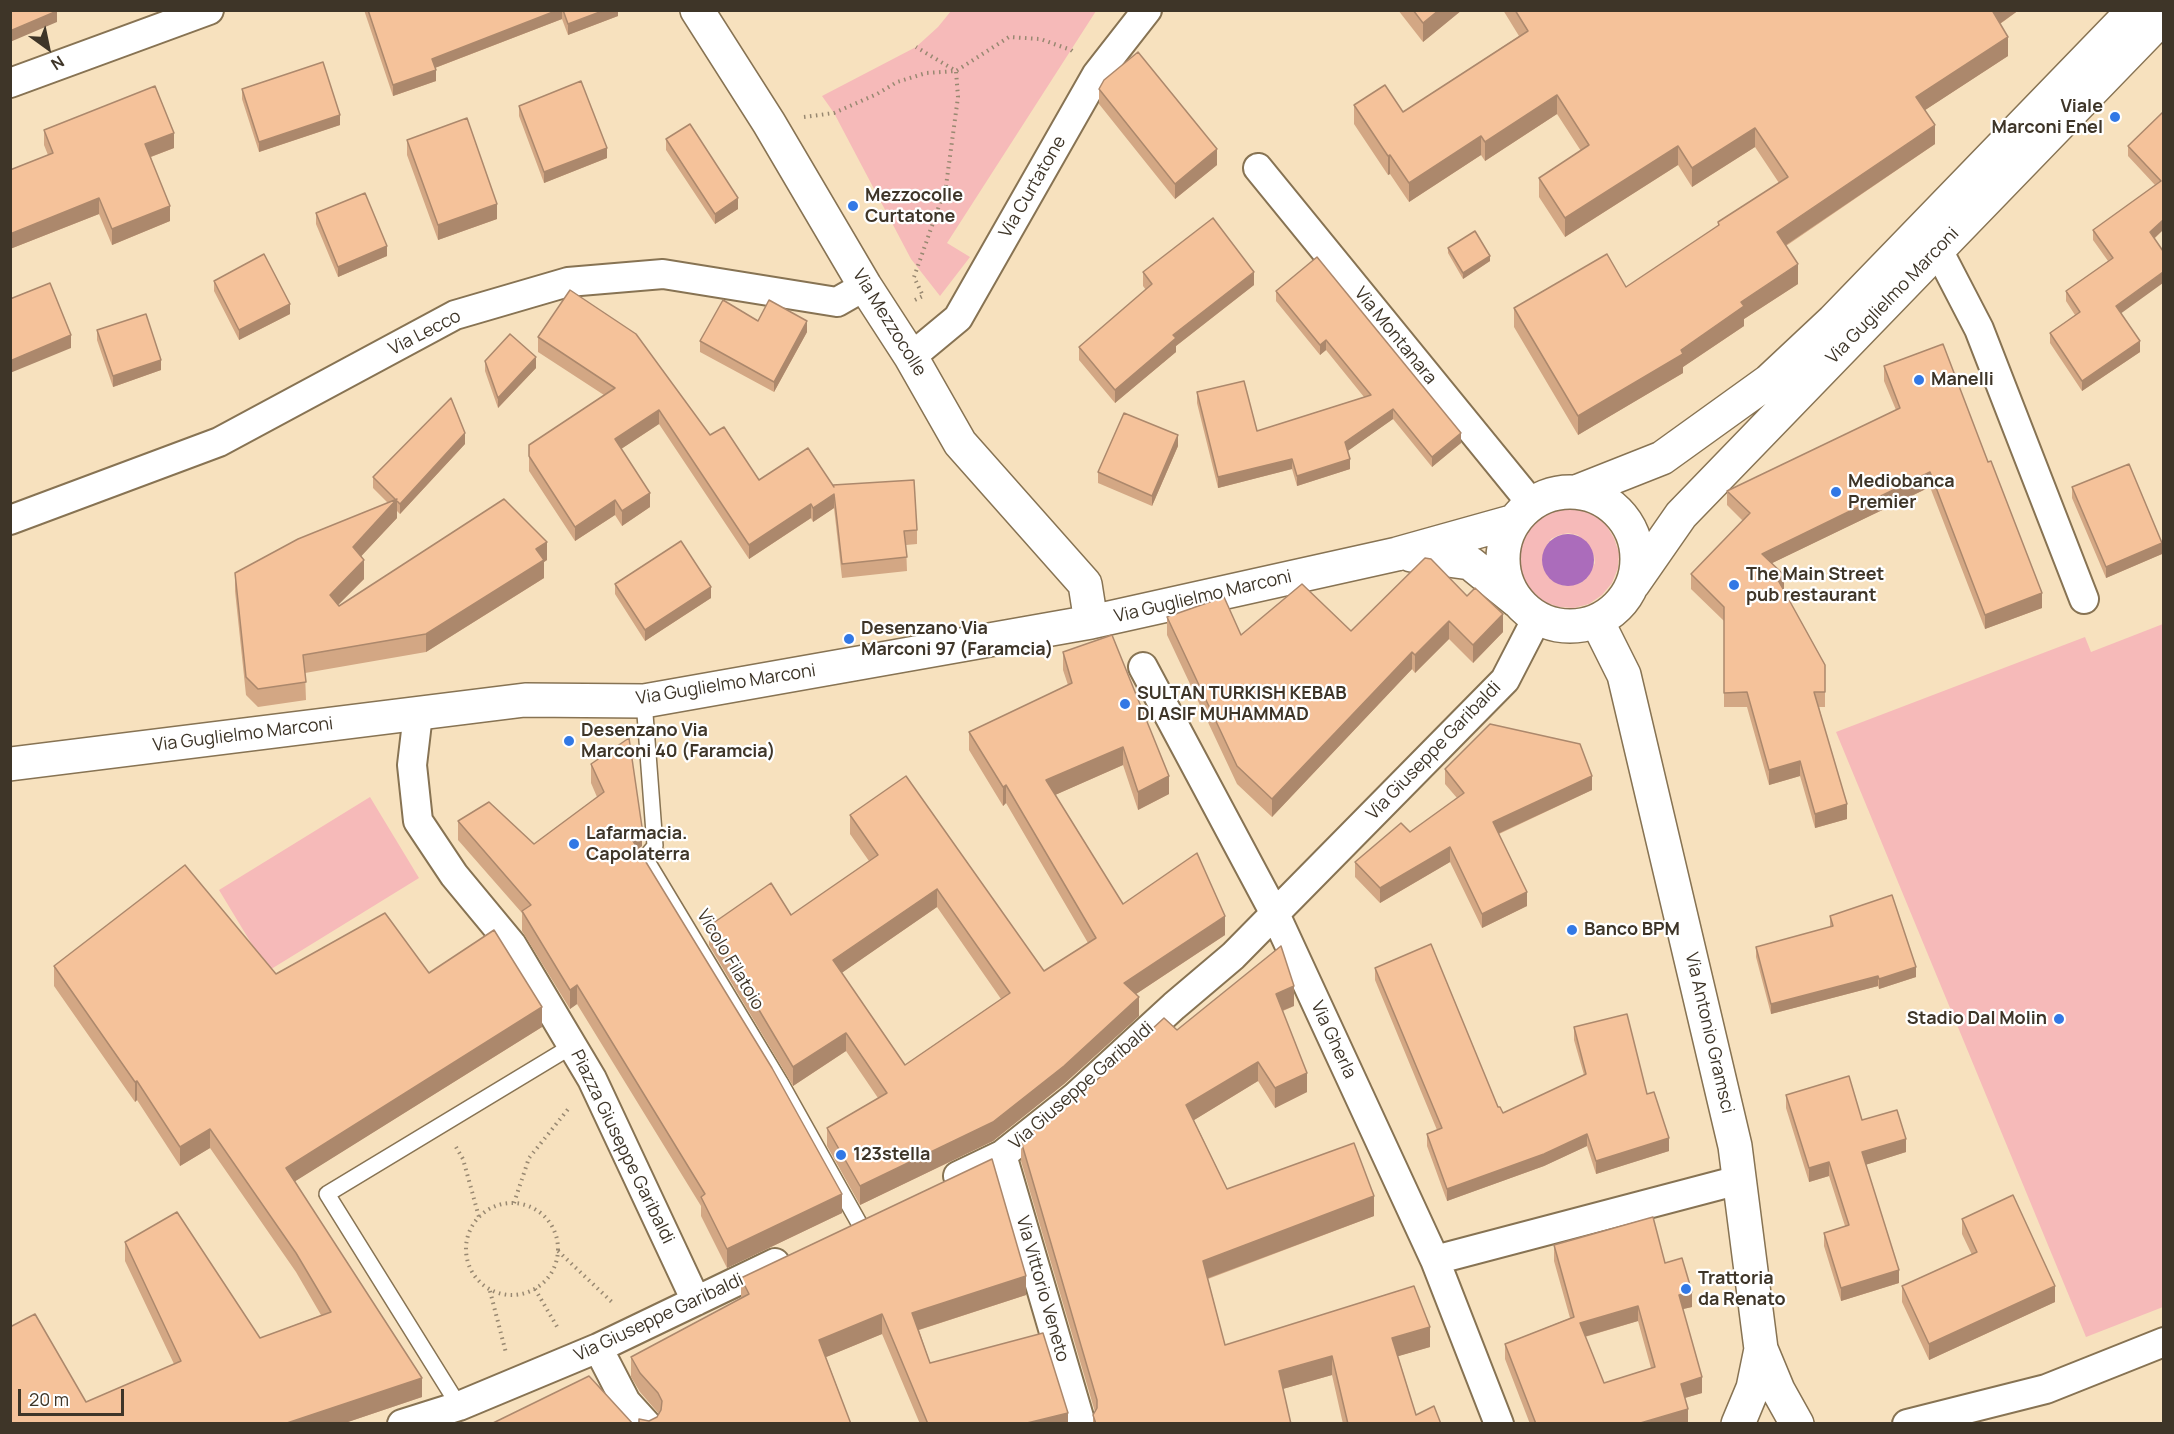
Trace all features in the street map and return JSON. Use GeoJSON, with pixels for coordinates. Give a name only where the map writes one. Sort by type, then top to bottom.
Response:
{"type":"FeatureCollection","features":[{"type":"Feature","properties":{"kind":"main road","name":"Via Mezzocolle"},"geometry":{"type":"LineString","coordinates":[[697,10],[769,123],[865,286],[912,357],[960,443],[1085,584],[1091,622]]}},
{"type":"Feature","properties":{"kind":"main road","name":"Via Guglielmo Marconi"},"geometry":{"type":"LineString","coordinates":[[10,764],[525,700],[644,701],[1091,622],[1397,554],[1523,512],[1561,493],[1576,492],[1662,458],[1769,381],[1833,321],[2134,10]]}},
{"type":"Feature","properties":{"kind":"main road","name":"Via Guglielmo Marconi"},"geometry":{"type":"LineString","coordinates":[[1397,554],[1470,563],[1527,610],[1556,626],[1577,626],[1597,621],[1612,612],[1624,599],[1681,514],[2163,16]]}},
{"type":"Feature","properties":{"kind":"main road","name":"Via Guglielmo Marconi"},"geometry":{"type":"LineString","coordinates":[[1576,492],[1605,502],[1614,508],[1628,524],[1636,543],[1637,563],[1633,584]]}},
{"type":"Feature","properties":{"kind":"main road"},"geometry":{"type":"LineString","coordinates":[[1523,512],[1505,540],[1503,561],[1506,582],[1527,610]]}},
{"type":"Feature","properties":{"kind":"main road","name":"Via Antonio Gramsci"},"geometry":{"type":"LineString","coordinates":[[1597,621],[1624,675],[1735,1146],[1761,1349],[1778,1390],[1796,1424]]}},
{"type":"Feature","properties":{"kind":"main road","name":"Via Antonio Gramsci"},"geometry":{"type":"LineString","coordinates":[[1738,1424],[1753,1388],[1761,1349]]}},
{"type":"Feature","properties":{"kind":"main road","name":"Via Antonio Gramsci"},"geometry":{"type":"LineString","coordinates":[[1744,1424],[1765,1415],[1777,1416],[1796,1424]]}},
{"type":"Feature","properties":{"kind":"street"},"geometry":{"type":"LineString","coordinates":[[10,83],[209,10]]}},
{"type":"Feature","properties":{"kind":"street","name":"Via Curtatone"},"geometry":{"type":"LineString","coordinates":[[912,357],[958,318],[1097,74],[1147,10]]}},
{"type":"Feature","properties":{"kind":"street","name":"Via Montanara"},"geometry":{"type":"LineString","coordinates":[[1258,168],[1523,512]]}},
{"type":"Feature","properties":{"kind":"street"},"geometry":{"type":"LineString","coordinates":[[1938,250],[1979,329],[2084,599]]}},
{"type":"Feature","properties":{"kind":"street","name":"Via Lecco"},"geometry":{"type":"LineString","coordinates":[[10,520],[219,442],[455,315],[568,282],[663,273],[837,302],[865,286]]}},
{"type":"Feature","properties":{"kind":"street","name":"Via Giuseppe Garibaldi"},"geometry":{"type":"LineString","coordinates":[[938,1185],[1002,1155],[1075,1097],[1174,1006],[1233,956],[1504,680],[1527,610]]}},
{"type":"Feature","properties":{"kind":"street","name":"Via Gherla"},"geometry":{"type":"LineString","coordinates":[[1143,667],[1275,914],[1435,1260],[1500,1424]]}},
{"type":"Feature","properties":{"kind":"street","name":"Piazza Giuseppe Garibaldi"},"geometry":{"type":"LineString","coordinates":[[418,714],[412,765],[418,821],[454,875],[512,945],[592,1079],[696,1301]]}},
{"type":"Feature","properties":{"kind":"street","name":"Via Vittorio Veneto"},"geometry":{"type":"LineString","coordinates":[[1002,1155],[1081,1424]]}},
{"type":"Feature","properties":{"kind":"street"},"geometry":{"type":"LineString","coordinates":[[1435,1260],[1739,1180]]}},
{"type":"Feature","properties":{"kind":"street","name":"Via Giuseppe Garibaldi"},"geometry":{"type":"LineString","coordinates":[[402,1424],[459,1406],[586,1353],[798,1252]]}},
{"type":"Feature","properties":{"kind":"street"},"geometry":{"type":"LineString","coordinates":[[1907,1424],[2046,1389],[2163,1342]]}},
{"type":"Feature","properties":{"kind":"street"},"geometry":{"type":"LineString","coordinates":[[586,1353],[646,1424]]}},
{"type":"Feature","properties":{"kind":"lane","name":"Vicolo Filatoio"},"geometry":{"type":"LineString","coordinates":[[644,701],[655,846],[645,858],[780,1082],[859,1223]]}},
{"type":"Feature","properties":{"kind":"lane"},"geometry":{"type":"LineString","coordinates":[[459,1406],[327,1194],[572,1046]]}},
{"type":"Feature","properties":{"kind":"path"},"geometry":{"type":"LineString","coordinates":[[769,123],[834,113],[897,82],[926,73],[956,71],[1009,37],[1040,39],[1071,50],[1097,74]]}},
{"type":"Feature","properties":{"kind":"path"},"geometry":{"type":"LineString","coordinates":[[916,47],[956,71]]}},
{"type":"Feature","properties":{"kind":"path"},"geometry":{"type":"LineString","coordinates":[[885,316],[923,296],[914,277],[945,186],[958,97],[956,71]]}},
{"type":"Feature","properties":{"kind":"path"},"geometry":{"type":"LineString","coordinates":[[514,1203],[529,1158],[592,1079]]}},
{"type":"Feature","properties":{"kind":"path"},"geometry":{"type":"LineString","coordinates":[[441,1125],[463,1159],[479,1217]]}},
{"type":"Feature","properties":{"kind":"path"},"geometry":{"type":"LineString","coordinates":[[514,1203],[528,1206],[541,1213],[550,1224],[556,1237],[558,1251],[555,1266],[546,1280],[535,1289],[520,1294],[504,1295],[490,1290],[470,1270],[466,1256],[466,1242],[471,1228],[479,1217],[489,1209],[514,1203]]}},
{"type":"Feature","properties":{"kind":"path"},"geometry":{"type":"LineString","coordinates":[[558,1251],[640,1328]]}},
{"type":"Feature","properties":{"kind":"path"},"geometry":{"type":"LineString","coordinates":[[535,1289],[586,1353]]}},
{"type":"Feature","properties":{"kind":"path"},"geometry":{"type":"LineString","coordinates":[[490,1290],[513,1384]]}},
{"type":"Feature","properties":{"kind":"shaded area"},"geometry":{"type":"Polygon","coordinates":[[[951,11],[1096,11],[947,243],[970,257],[940,296],[911,259],[834,113],[822,96],[916,47],[938,27],[951,11]]]}},
{"type":"Feature","properties":{"kind":"shaded area"},"geometry":{"type":"Polygon","coordinates":[[[1563,509],[1579,510],[1594,515],[1606,525],[1614,538],[1619,553],[1618,568],[1612,583],[1602,595],[1589,604],[1574,608],[1559,607],[1544,602],[1532,592],[1523,579],[1519,564],[1520,548],[1535,522],[1548,513],[1563,509]],[[1568,533],[1559,535],[1551,539],[1546,546],[1557,583],[1564,586],[1581,583],[1587,578],[1595,563],[1594,555],[1578,535],[1568,533]]]}},
{"type":"Feature","properties":{"kind":"shaded area"},"geometry":{"type":"Polygon","coordinates":[[[1563,534],[1573,534],[1587,541],[1594,560],[1587,579],[1573,586],[1563,586],[1553,582],[1546,575],[1542,565],[1542,555],[1546,545],[1553,538],[1563,534]]]}},
{"type":"Feature","properties":{"kind":"shaded area","name":"Stadio Dal Molin"},"geometry":{"type":"Polygon","coordinates":[[[2163,624],[2163,1307],[2086,1337],[1836,732],[2085,637],[2091,652],[2163,624]]]}},
{"type":"Feature","properties":{"kind":"shaded area"},"geometry":{"type":"Polygon","coordinates":[[[370,797],[419,878],[268,971],[219,890],[370,797]]]}},
{"type":"Feature","properties":{"kind":"building"},"geometry":{"type":"Polygon","coordinates":[[[10,10],[57,10],[57,11],[10,31],[10,10]]]}},
{"type":"Feature","properties":{"kind":"building"},"geometry":{"type":"Polygon","coordinates":[[[368,10],[558,10],[432,59],[436,70],[393,85],[368,10]]]}},
{"type":"Feature","properties":{"kind":"building"},"geometry":{"type":"Polygon","coordinates":[[[563,10],[605,10],[568,24],[563,10]]]}},
{"type":"Feature","properties":{"kind":"building"},"geometry":{"type":"Polygon","coordinates":[[[1413,10],[1439,10],[1423,23],[1413,10]]]}},
{"type":"Feature","properties":{"kind":"building"},"geometry":{"type":"Polygon","coordinates":[[[1515,10],[1992,10],[2008,37],[1916,97],[1935,125],[1777,232],[1798,264],[1741,302],[1744,306],[1681,350],[1683,354],[1578,416],[1514,308],[1607,254],[1626,287],[1719,225],[1718,222],[1788,177],[1755,128],[1692,168],[1678,146],[1565,218],[1539,178],[1589,145],[1557,95],[1485,142],[1481,136],[1409,183],[1354,105],[1385,85],[1403,112],[1528,31],[1515,10]]]}},
{"type":"Feature","properties":{"kind":"building"},"geometry":{"type":"Polygon","coordinates":[[[1138,52],[1217,149],[1175,184],[1099,89],[1104,80],[1138,52]]]}},
{"type":"Feature","properties":{"kind":"building"},"geometry":{"type":"Polygon","coordinates":[[[323,62],[340,115],[259,142],[242,89],[323,62]]]}},
{"type":"Feature","properties":{"kind":"building"},"geometry":{"type":"Polygon","coordinates":[[[581,81],[607,148],[544,172],[519,106],[581,81]]]}},
{"type":"Feature","properties":{"kind":"building"},"geometry":{"type":"Polygon","coordinates":[[[155,86],[174,133],[145,144],[170,206],[112,229],[99,198],[10,234],[10,170],[53,153],[44,130],[155,86]]]}},
{"type":"Feature","properties":{"kind":"building"},"geometry":{"type":"Polygon","coordinates":[[[2163,112],[2163,220],[2150,232],[2163,251],[2163,272],[2116,306],[2140,341],[2082,381],[2050,333],[2080,312],[2066,291],[2113,258],[2093,230],[2161,181],[2128,146],[2163,112]]]}},
{"type":"Feature","properties":{"kind":"building"},"geometry":{"type":"Polygon","coordinates":[[[467,118],[497,204],[438,225],[407,140],[467,118]]]}},
{"type":"Feature","properties":{"kind":"building"},"geometry":{"type":"Polygon","coordinates":[[[690,124],[738,198],[715,214],[666,139],[690,124]]]}},
{"type":"Feature","properties":{"kind":"building"},"geometry":{"type":"Polygon","coordinates":[[[365,193],[387,246],[338,267],[316,213],[365,193]]]}},
{"type":"Feature","properties":{"kind":"building"},"geometry":{"type":"Polygon","coordinates":[[[1213,218],[1254,272],[1173,335],[1176,338],[1115,390],[1079,347],[1152,284],[1143,272],[1213,218]]]}},
{"type":"Feature","properties":{"kind":"building"},"geometry":{"type":"Polygon","coordinates":[[[1475,231],[1490,256],[1463,273],[1448,248],[1475,231]]]}},
{"type":"Feature","properties":{"kind":"building"},"geometry":{"type":"Polygon","coordinates":[[[264,254],[290,304],[239,330],[214,281],[264,254]]]}},
{"type":"Feature","properties":{"kind":"building"},"geometry":{"type":"Polygon","coordinates":[[[1317,257],[1461,433],[1432,457],[1393,409],[1345,442],[1350,459],[1297,476],[1292,459],[1218,477],[1197,392],[1244,381],[1257,431],[1371,395],[1326,340],[1320,345],[1276,291],[1317,257]]]}},
{"type":"Feature","properties":{"kind":"building"},"geometry":{"type":"Polygon","coordinates":[[[50,283],[71,335],[10,361],[10,299],[50,283]]]}},
{"type":"Feature","properties":{"kind":"building"},"geometry":{"type":"Polygon","coordinates":[[[570,290],[636,334],[710,435],[724,427],[759,480],[808,448],[834,487],[833,485],[914,480],[917,530],[904,531],[907,557],[842,564],[834,494],[813,508],[811,504],[749,545],[659,410],[615,439],[650,493],[622,511],[615,500],[575,527],[529,456],[529,445],[615,388],[538,337],[570,290]]]}},
{"type":"Feature","properties":{"kind":"building"},"geometry":{"type":"Polygon","coordinates":[[[723,300],[758,321],[769,300],[807,321],[774,382],[700,341],[723,300]]]}},
{"type":"Feature","properties":{"kind":"building"},"geometry":{"type":"Polygon","coordinates":[[[146,314],[161,360],[113,376],[97,330],[146,314]]]}},
{"type":"Feature","properties":{"kind":"building"},"geometry":{"type":"Polygon","coordinates":[[[510,334],[536,357],[498,398],[485,361],[510,334]]]}},
{"type":"Feature","properties":{"kind":"building"},"geometry":{"type":"Polygon","coordinates":[[[1943,344],[2042,593],[1985,615],[1930,472],[1762,554],[1784,575],[1778,580],[1825,665],[1825,692],[1814,692],[1847,804],[1815,814],[1800,761],[1769,770],[1747,692],[1724,693],[1724,607],[1691,574],[1750,513],[1727,491],[1900,408],[1884,366],[1943,344]]]}},
{"type":"Feature","properties":{"kind":"building"},"geometry":{"type":"Polygon","coordinates":[[[451,398],[465,433],[400,504],[373,477],[451,398]]]}},
{"type":"Feature","properties":{"kind":"building"},"geometry":{"type":"Polygon","coordinates":[[[1124,413],[1178,435],[1152,496],[1098,472],[1124,413]]]}},
{"type":"Feature","properties":{"kind":"building"},"geometry":{"type":"Polygon","coordinates":[[[2129,464],[2162,543],[2106,567],[2072,487],[2129,464]]]}},
{"type":"Feature","properties":{"kind":"building"},"geometry":{"type":"Polygon","coordinates":[[[397,499],[353,547],[364,560],[330,595],[339,606],[504,499],[547,542],[536,549],[544,560],[426,634],[303,655],[306,682],[258,689],[246,677],[235,573],[298,539],[397,499]]]}},
{"type":"Feature","properties":{"kind":"building"},"geometry":{"type":"Polygon","coordinates":[[[681,541],[711,587],[645,630],[615,584],[681,541]]]}},
{"type":"Feature","properties":{"kind":"building"},"geometry":{"type":"Polygon","coordinates":[[[1425,558],[1431,559],[1467,596],[1475,588],[1503,614],[1473,645],[1449,621],[1415,655],[1412,652],[1272,799],[1237,766],[1167,617],[1224,597],[1241,635],[1302,584],[1351,631],[1425,558]]]}},
{"type":"Feature","properties":{"kind":"building"},"geometry":{"type":"Polygon","coordinates":[[[1112,635],[1169,776],[1138,792],[1123,747],[1046,780],[1123,904],[1197,853],[1225,916],[1124,983],[1139,997],[1064,1066],[993,1122],[860,1186],[827,1128],[887,1093],[846,1033],[793,1067],[709,926],[771,883],[791,915],[878,855],[850,815],[906,776],[1044,971],[1096,938],[1006,785],[1003,787],[969,732],[1072,683],[1063,652],[1112,635]],[[937,889],[833,960],[905,1065],[1010,993],[937,889]]]}},
{"type":"Feature","properties":{"kind":"building"},"geometry":{"type":"Polygon","coordinates":[[[1490,724],[1580,744],[1592,776],[1493,822],[1527,892],[1482,914],[1450,847],[1380,888],[1355,862],[1401,823],[1410,832],[1464,793],[1445,769],[1490,724]]]}},
{"type":"Feature","properties":{"kind":"building"},"geometry":{"type":"Polygon","coordinates":[[[629,738],[642,827],[630,836],[772,1068],[842,1194],[727,1249],[701,1197],[705,1194],[577,985],[570,990],[522,911],[531,905],[458,821],[489,802],[534,844],[604,792],[591,764],[629,738]]]}},
{"type":"Feature","properties":{"kind":"building"},"geometry":{"type":"Polygon","coordinates":[[[185,865],[276,974],[385,913],[429,973],[494,930],[542,1007],[286,1168],[422,1378],[284,1424],[10,1424],[10,1327],[35,1314],[86,1402],[181,1361],[125,1242],[177,1212],[260,1338],[331,1312],[296,1253],[210,1129],[180,1147],[137,1081],[135,1082],[54,966],[185,865]]]}},
{"type":"Feature","properties":{"kind":"building"},"geometry":{"type":"Polygon","coordinates":[[[1892,895],[1916,967],[1879,979],[1878,976],[1771,1004],[1756,947],[1833,926],[1830,916],[1892,895]]]}},
{"type":"Feature","properties":{"kind":"building"},"geometry":{"type":"Polygon","coordinates":[[[1431,944],[1498,1107],[1503,1113],[1586,1074],[1574,1027],[1627,1014],[1647,1094],[1654,1092],[1669,1138],[1596,1161],[1587,1134],[1544,1154],[1447,1189],[1427,1134],[1442,1128],[1375,968],[1431,944]]]}},
{"type":"Feature","properties":{"kind":"building"},"geometry":{"type":"Polygon","coordinates":[[[1281,946],[1294,986],[1276,994],[1307,1073],[1275,1088],[1258,1062],[1186,1105],[1227,1189],[1354,1143],[1374,1196],[1203,1261],[1225,1345],[1414,1286],[1430,1327],[1392,1338],[1416,1415],[1434,1406],[1441,1424],[1348,1424],[1332,1356],[1279,1371],[1291,1424],[1096,1424],[1093,1415],[1097,1408],[1097,1400],[1021,1141],[1086,1090],[1164,1018],[1177,1030],[1281,946]]]}},
{"type":"Feature","properties":{"kind":"building"},"geometry":{"type":"Polygon","coordinates":[[[1849,1076],[1862,1120],[1897,1110],[1906,1139],[1862,1152],[1899,1270],[1841,1288],[1824,1233],[1849,1225],[1829,1162],[1809,1168],[1786,1095],[1849,1076]]]}},
{"type":"Feature","properties":{"kind":"building"},"geometry":{"type":"Polygon","coordinates":[[[992,1159],[1026,1276],[912,1313],[930,1363],[1043,1333],[1068,1413],[1023,1424],[928,1424],[882,1314],[819,1340],[851,1424],[639,1424],[639,1419],[649,1421],[657,1417],[662,1401],[640,1373],[631,1357],[749,1294],[741,1278],[992,1159]]]}},
{"type":"Feature","properties":{"kind":"building"},"geometry":{"type":"Polygon","coordinates":[[[2013,1195],[2055,1286],[1929,1344],[1902,1286],[1977,1252],[1962,1219],[2013,1195]]]}},
{"type":"Feature","properties":{"kind":"building"},"geometry":{"type":"Polygon","coordinates":[[[1653,1217],[1665,1263],[1682,1258],[1692,1292],[1679,1295],[1702,1377],[1681,1384],[1688,1409],[1637,1424],[1536,1424],[1505,1344],[1574,1317],[1554,1245],[1653,1217]],[[1638,1306],[1580,1323],[1604,1383],[1655,1367],[1638,1306]]]}},
{"type":"Feature","properties":{"kind":"building"},"geometry":{"type":"Polygon","coordinates":[[[589,1376],[633,1424],[491,1424],[589,1376]]]}},
{"type":"Feature","properties":{"kind":"place","name":"Viale Marconi Enel"},"geometry":{"type":"Point","coordinates":[2115,117]}},
{"type":"Feature","properties":{"kind":"place","name":"Mezzocolle Curtatone"},"geometry":{"type":"Point","coordinates":[853,206]}},
{"type":"Feature","properties":{"kind":"place","name":"Manelli"},"geometry":{"type":"Point","coordinates":[1919,380]}},
{"type":"Feature","properties":{"kind":"place","name":"Mediobanca Premier"},"geometry":{"type":"Point","coordinates":[1836,492]}},
{"type":"Feature","properties":{"kind":"place","name":"The Main Street pub restaurant"},"geometry":{"type":"Point","coordinates":[1734,585]}},
{"type":"Feature","properties":{"kind":"place","name":"Desenzano Via Marconi 97 (Faramcia)"},"geometry":{"type":"Point","coordinates":[849,639]}},
{"type":"Feature","properties":{"kind":"place","name":"SULTAN TURKISH KEBAB DI ASIF MUHAMMAD"},"geometry":{"type":"Point","coordinates":[1125,704]}},
{"type":"Feature","properties":{"kind":"place","name":"Desenzano Via Marconi 40 (Faramcia)"},"geometry":{"type":"Point","coordinates":[569,741]}},
{"type":"Feature","properties":{"kind":"place","name":"Lafarmacia. Capolaterra"},"geometry":{"type":"Point","coordinates":[574,844]}},
{"type":"Feature","properties":{"kind":"place","name":"Banco BPM"},"geometry":{"type":"Point","coordinates":[1572,930]}},
{"type":"Feature","properties":{"kind":"place","name":"Stadio Dal Molin"},"geometry":{"type":"Point","coordinates":[2059,1019]}},
{"type":"Feature","properties":{"kind":"place","name":"123stella"},"geometry":{"type":"Point","coordinates":[841,1155]}},
{"type":"Feature","properties":{"kind":"place","name":"Trattoria da Renato"},"geometry":{"type":"Point","coordinates":[1686,1289]}}]}
